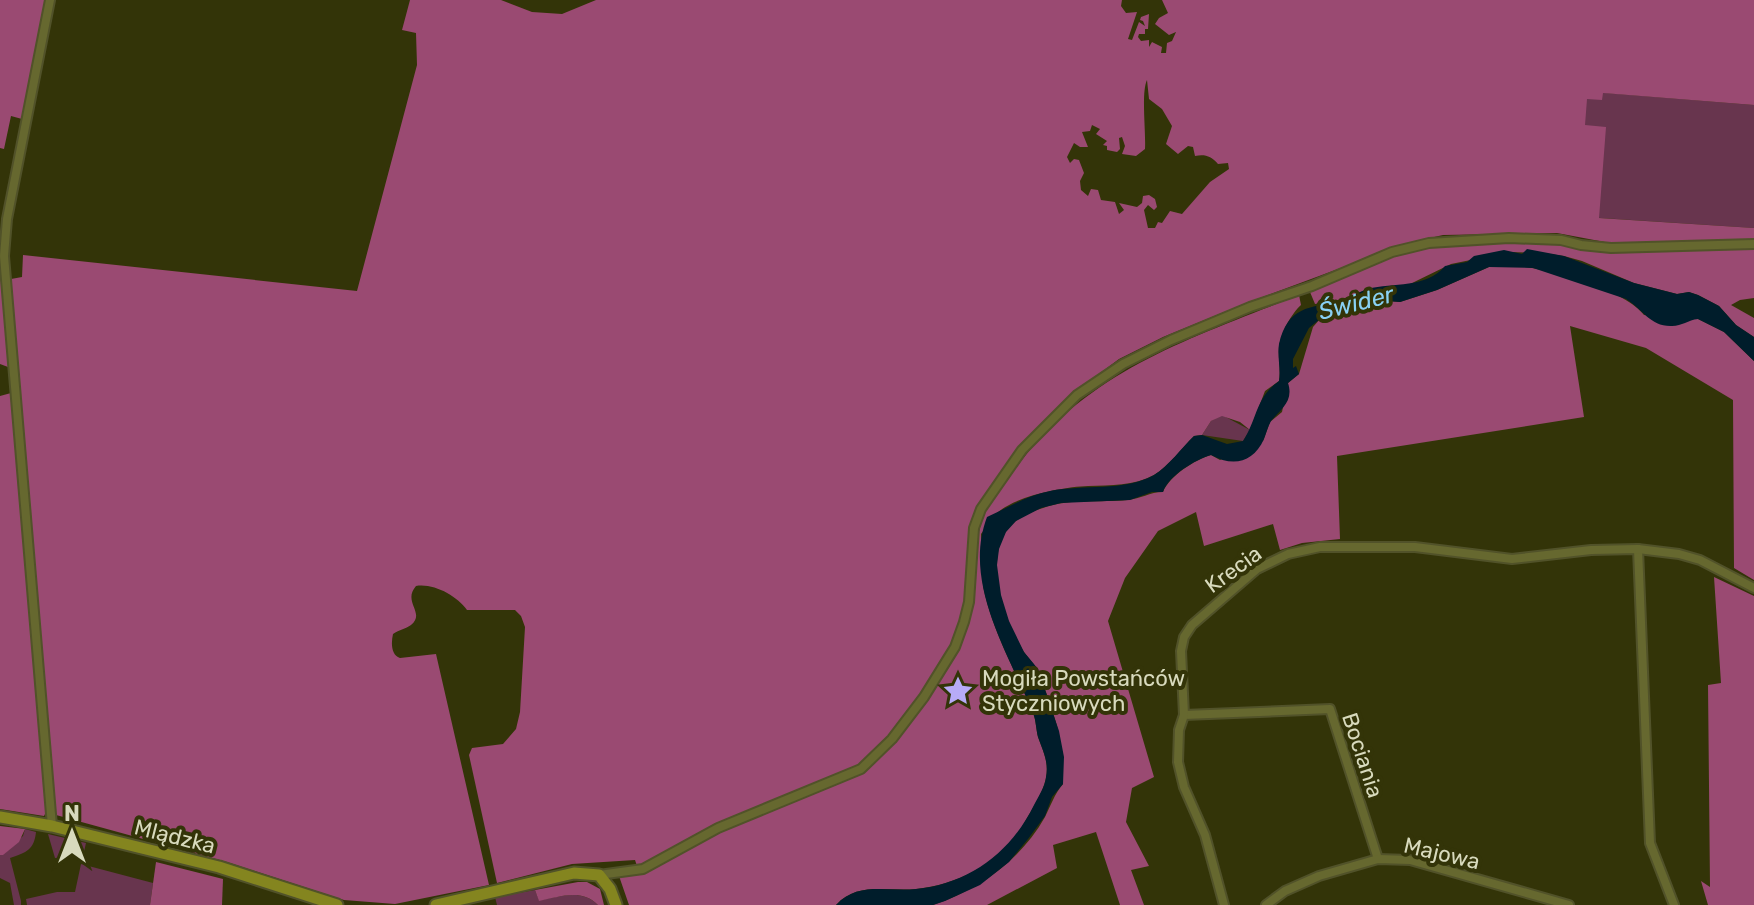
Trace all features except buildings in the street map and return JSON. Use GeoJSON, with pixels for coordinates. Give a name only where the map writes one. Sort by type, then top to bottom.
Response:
{"type":"FeatureCollection","features":[{"type":"Feature","properties":{"kind":"street"},"geometry":{"type":"LineString","coordinates":[[50,0],[7,219],[4,256],[52,826]]}},
{"type":"Feature","properties":{"kind":"street"},"geometry":{"type":"LineString","coordinates":[[436,905],[574,873],[599,875],[643,869],[718,828],[861,769],[892,739],[924,697],[955,647],[969,602],[974,528],[981,509],[1022,450],[1077,395],[1123,364],[1250,307],[1312,286],[1392,252],[1429,243],[1509,238],[1561,240],[1611,248],[1754,244]]}},
{"type":"Feature","properties":{"kind":"street","name":"Krecia"},"geometry":{"type":"LineString","coordinates":[[1224,905],[1205,835],[1184,787],[1178,762],[1179,730],[1184,715],[1181,651],[1184,637],[1192,625],[1257,569],[1307,548],[1344,546],[1415,547],[1512,559],[1591,550],[1638,549],[1659,550],[1700,560],[1754,588]]}},
{"type":"Feature","properties":{"kind":"street"},"geometry":{"type":"LineString","coordinates":[[1638,549],[1650,843],[1674,905]]}},
{"type":"Feature","properties":{"kind":"street","name":"Bociania"},"geometry":{"type":"LineString","coordinates":[[1184,715],[1330,709],[1378,859]]}},
{"type":"Feature","properties":{"kind":"street","name":"Mlądzka"},"geometry":{"type":"LineString","coordinates":[[0,817],[52,826],[219,867],[337,905]]}},
{"type":"Feature","properties":{"kind":"street","name":"Majowa"},"geometry":{"type":"LineString","coordinates":[[1266,905],[1285,891],[1319,876],[1378,859],[1412,861],[1569,905]]}},
{"type":"Feature","properties":{"kind":"street"},"geometry":{"type":"LineString","coordinates":[[599,875],[610,889],[616,905]]}},
{"type":"Feature","properties":{"kind":"shaded area"},"geometry":{"type":"Polygon","coordinates":[[[0,0],[45,0],[22,119],[11,116],[4,149],[0,148],[0,0]]]}},
{"type":"Feature","properties":{"kind":"shaded area"},"geometry":{"type":"Polygon","coordinates":[[[410,0],[501,0],[532,12],[562,14],[596,0],[1122,0],[1121,6],[1126,13],[1137,12],[1128,39],[1132,40],[1139,22],[1145,26],[1141,17],[1149,14],[1148,29],[1138,37],[1141,41],[1149,40],[1149,47],[1152,42],[1162,47],[1161,53],[1166,53],[1167,43],[1172,41],[1176,32],[1169,35],[1155,24],[1168,13],[1162,0],[1754,0],[1754,105],[1603,93],[1602,100],[1587,99],[1585,125],[1606,127],[1599,218],[1754,228],[1754,242],[1626,246],[1557,233],[1443,235],[1408,243],[1244,304],[1163,337],[1119,359],[1068,397],[1019,447],[976,508],[970,527],[965,601],[960,621],[951,644],[920,695],[890,736],[859,765],[716,824],[641,866],[637,866],[635,860],[572,864],[497,883],[469,755],[472,748],[503,744],[516,729],[520,712],[525,627],[515,610],[467,610],[444,592],[416,586],[411,597],[415,621],[393,634],[392,648],[400,658],[436,654],[489,885],[395,904],[344,900],[227,862],[56,815],[11,279],[22,277],[23,255],[357,291],[417,65],[416,33],[402,30],[410,0]],[[1147,80],[1145,149],[1136,156],[1122,154],[1125,146],[1122,137],[1119,138],[1120,149],[1117,152],[1107,150],[1107,146],[1103,145],[1107,141],[1096,134],[1100,129],[1092,125],[1090,131],[1082,132],[1088,147],[1074,143],[1067,157],[1070,163],[1074,159],[1079,160],[1084,173],[1080,181],[1081,190],[1088,196],[1091,189],[1098,190],[1101,200],[1115,202],[1119,214],[1124,210],[1119,203],[1137,207],[1142,203],[1143,196],[1149,195],[1155,199],[1157,207],[1154,210],[1148,205],[1144,210],[1148,228],[1155,228],[1170,211],[1182,214],[1210,182],[1229,169],[1228,163],[1218,164],[1208,156],[1195,156],[1193,147],[1188,146],[1178,154],[1166,144],[1172,126],[1162,109],[1149,99],[1147,80]]]}},
{"type":"Feature","properties":{"kind":"shaded area"},"geometry":{"type":"Polygon","coordinates":[[[1569,90],[1754,105],[1754,228],[1555,215],[1569,90]]]}},
{"type":"Feature","properties":{"kind":"shaded area"},"geometry":{"type":"Polygon","coordinates":[[[1546,242],[1623,252],[1754,247],[1754,298],[1731,305],[1754,318],[1754,337],[1736,325],[1719,306],[1698,295],[1689,292],[1677,294],[1634,283],[1582,261],[1543,253],[1510,252],[1451,264],[1408,285],[1366,290],[1337,301],[1315,304],[1310,292],[1408,252],[1452,243],[1546,242]]]}},
{"type":"Feature","properties":{"kind":"shaded area"},"geometry":{"type":"Polygon","coordinates":[[[1,243],[8,367],[0,364],[1,243]]]}},
{"type":"Feature","properties":{"kind":"shaded area"},"geometry":{"type":"Polygon","coordinates":[[[1518,266],[1567,276],[1604,289],[1635,306],[1644,315],[1698,319],[1724,332],[1754,361],[1754,580],[1734,568],[1733,400],[1646,348],[1570,326],[1584,417],[1337,456],[1340,539],[1302,543],[1280,550],[1273,524],[1204,546],[1196,512],[1158,531],[1125,578],[1108,621],[1154,777],[1132,788],[1126,822],[1149,866],[1131,870],[1144,905],[1120,905],[1096,832],[1053,845],[1057,868],[987,905],[933,905],[982,882],[1011,860],[1035,833],[1063,784],[1059,735],[1050,703],[1037,668],[1024,652],[1010,625],[1000,592],[997,558],[1000,543],[1010,526],[1028,514],[1053,505],[1128,500],[1163,492],[1177,474],[1198,460],[1211,455],[1220,460],[1263,441],[1270,422],[1282,412],[1288,383],[1299,374],[1313,327],[1320,319],[1345,316],[1363,307],[1387,301],[1400,302],[1489,267],[1518,266]]]}},
{"type":"Feature","properties":{"kind":"shaded area"},"geometry":{"type":"Polygon","coordinates":[[[1299,295],[1301,305],[1290,319],[1280,342],[1279,381],[1265,391],[1250,430],[1240,422],[1222,416],[1211,421],[1202,435],[1194,436],[1170,462],[1146,479],[1066,488],[1026,497],[996,514],[981,534],[982,580],[989,610],[1033,713],[1047,767],[1039,797],[1022,827],[1002,851],[976,870],[947,883],[916,889],[863,890],[836,905],[629,905],[619,876],[786,803],[848,780],[865,770],[898,739],[945,672],[967,626],[975,594],[978,537],[987,510],[1039,439],[1071,409],[1104,384],[1178,344],[1299,295]]]}},
{"type":"Feature","properties":{"kind":"shaded area"},"geometry":{"type":"Polygon","coordinates":[[[11,393],[47,810],[44,816],[0,809],[0,396],[11,393]]]}},
{"type":"Feature","properties":{"kind":"shaded area"},"geometry":{"type":"Polygon","coordinates":[[[1222,415],[1250,430],[1243,441],[1202,435],[1211,421],[1222,415]]]}},
{"type":"Feature","properties":{"kind":"shaded area"},"geometry":{"type":"Polygon","coordinates":[[[1714,577],[1754,596],[1754,905],[1708,905],[1701,881],[1710,887],[1708,685],[1721,683],[1714,577]]]}},
{"type":"Feature","properties":{"kind":"shaded area"},"geometry":{"type":"Polygon","coordinates":[[[0,826],[25,829],[19,842],[3,855],[0,855],[0,826]]]}},
{"type":"Feature","properties":{"kind":"shaded area"},"geometry":{"type":"Polygon","coordinates":[[[25,829],[36,832],[29,850],[10,858],[21,901],[21,905],[14,905],[10,883],[0,878],[0,855],[23,836],[25,829]]]}},
{"type":"Feature","properties":{"kind":"shaded area"},"geometry":{"type":"Polygon","coordinates":[[[48,834],[86,843],[83,856],[55,858],[48,834]]]}},
{"type":"Feature","properties":{"kind":"shaded area"},"geometry":{"type":"Polygon","coordinates":[[[156,862],[223,879],[222,905],[150,905],[156,862]]]}},
{"type":"Feature","properties":{"kind":"shaded area"},"geometry":{"type":"Polygon","coordinates":[[[81,864],[153,883],[150,905],[27,905],[26,899],[57,892],[75,892],[81,864]]]}},
{"type":"Feature","properties":{"kind":"shaded area"},"geometry":{"type":"Polygon","coordinates":[[[587,882],[600,889],[604,905],[578,895],[539,901],[535,890],[587,882]]]}},
{"type":"Feature","properties":{"kind":"shaded area"},"geometry":{"type":"Polygon","coordinates":[[[535,890],[539,900],[578,895],[598,905],[497,905],[495,897],[535,890]]]}},
{"type":"Feature","properties":{"kind":"water","name":"Świder"},"geometry":{"type":"Polygon","coordinates":[[[1527,249],[1564,256],[1634,283],[1677,294],[1689,292],[1698,295],[1719,306],[1736,325],[1754,337],[1754,361],[1724,332],[1698,319],[1676,326],[1658,324],[1626,299],[1533,268],[1489,267],[1400,302],[1387,301],[1363,307],[1345,316],[1320,319],[1309,328],[1293,359],[1293,368],[1296,366],[1299,374],[1288,383],[1288,400],[1271,421],[1259,447],[1248,458],[1235,462],[1211,455],[1183,469],[1163,492],[1152,492],[1130,500],[1061,503],[1041,508],[1016,521],[1006,532],[997,565],[1001,595],[1024,652],[1038,669],[1059,731],[1064,757],[1063,784],[1028,839],[1009,862],[980,885],[933,905],[836,905],[863,890],[916,889],[935,886],[971,873],[1001,851],[1013,837],[1044,784],[1046,761],[1034,716],[1001,642],[984,592],[980,567],[981,542],[987,517],[1050,491],[1116,486],[1142,480],[1165,467],[1194,436],[1202,435],[1227,444],[1243,441],[1265,394],[1279,381],[1279,344],[1288,322],[1301,311],[1340,301],[1368,289],[1419,282],[1445,266],[1467,262],[1474,256],[1504,250],[1522,254],[1527,249]]]}},
{"type":"Feature","properties":{"kind":"place","name":"Mogiła Powstańców Styczniowych"},"geometry":{"type":"Point","coordinates":[958,691]}}]}
